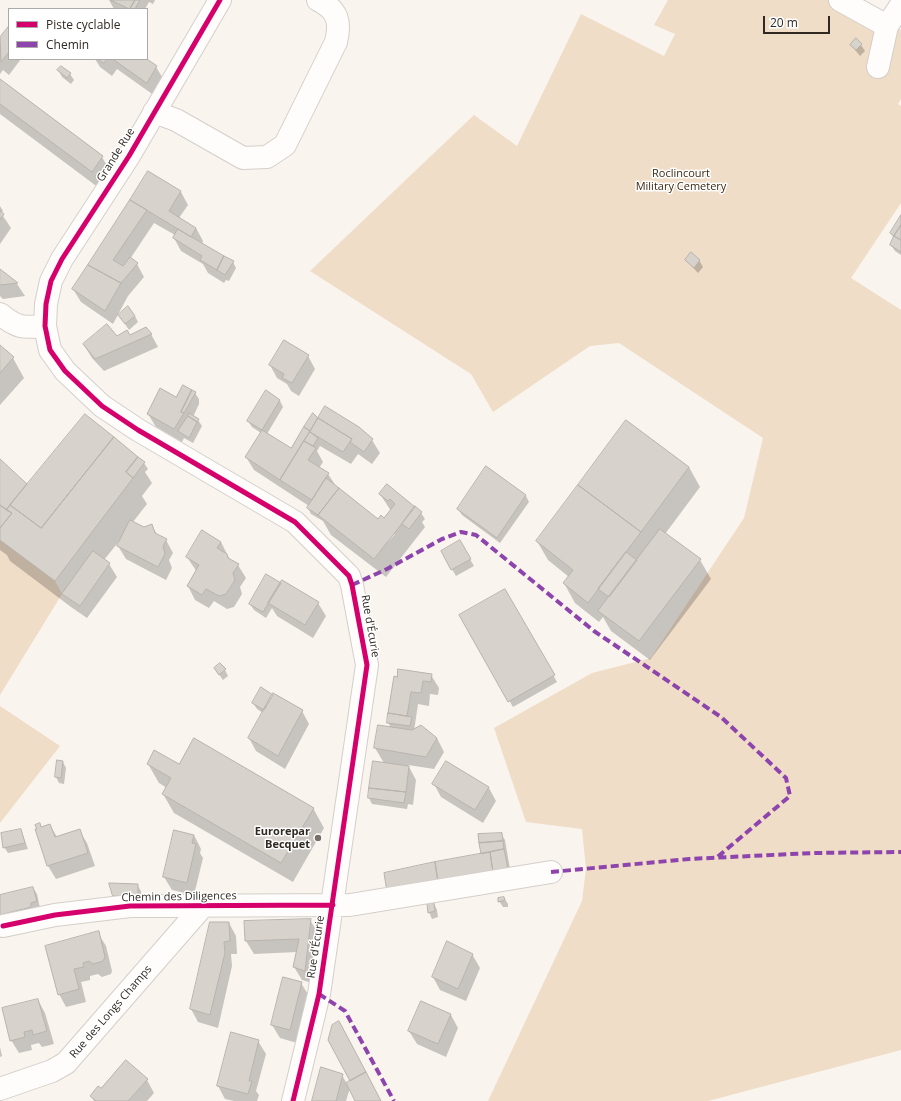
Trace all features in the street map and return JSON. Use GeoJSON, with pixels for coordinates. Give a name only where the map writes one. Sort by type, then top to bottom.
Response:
{"type":"FeatureCollection","features":[{"type":"Feature","properties":{"kind":"street","name":"Grande Rue"},"geometry":{"type":"LineString","coordinates":[[45,326],[46,304],[51,281],[62,260],[129,156],[220,0]]}},
{"type":"Feature","properties":{"kind":"street"},"geometry":{"type":"LineString","coordinates":[[154,112],[176,120],[243,158],[266,157],[278,151],[285,145],[336,42],[339,30],[338,19],[333,10],[318,0]]}},
{"type":"Feature","properties":{"kind":"street"},"geometry":{"type":"LineString","coordinates":[[840,0],[887,26]]}},
{"type":"Feature","properties":{"kind":"street"},"geometry":{"type":"LineString","coordinates":[[878,67],[887,26],[901,5]]}},
{"type":"Feature","properties":{"kind":"street"},"geometry":{"type":"LineString","coordinates":[[0,314],[13,324],[29,327],[45,326]]}},
{"type":"Feature","properties":{"kind":"street","name":"Rue d'Écurie"},"geometry":{"type":"LineString","coordinates":[[45,326],[50,350],[65,372],[102,406],[138,430],[295,522],[348,576],[352,585],[367,665],[319,994],[292,1101]]}},
{"type":"Feature","properties":{"kind":"street","name":"Chemin des Diligences"},"geometry":{"type":"LineString","coordinates":[[3,926],[55,915],[130,906],[202,907],[350,905],[551,872]]}},
{"type":"Feature","properties":{"kind":"street","name":"Rue des Longs Champs"},"geometry":{"type":"LineString","coordinates":[[0,1089],[52,1071],[66,1063],[202,907]]}},
{"type":"Feature","properties":{"kind":"green space","name":"Roclincourt Military Cemetery"},"geometry":{"type":"Polygon","coordinates":[[[668,0],[840,0],[887,26],[901,30],[901,99],[898,104],[901,106],[901,203],[851,278],[901,310],[901,1050],[708,1101],[488,1101],[582,901],[586,869],[582,829],[526,822],[494,728],[592,673],[651,658],[744,518],[763,438],[619,343],[590,346],[493,412],[471,374],[310,271],[474,115],[517,146],[581,14],[664,56],[675,34],[654,25],[668,0]]]}},
{"type":"Feature","properties":{"kind":"green space"},"geometry":{"type":"Polygon","coordinates":[[[0,540],[55,581],[62,594],[0,695],[0,540]]]}},
{"type":"Feature","properties":{"kind":"green space"},"geometry":{"type":"Polygon","coordinates":[[[0,706],[60,746],[0,823],[0,706]]]}},
{"type":"Feature","properties":{"kind":"building"},"geometry":{"type":"Polygon","coordinates":[[[111,0],[135,0],[131,8],[111,0]]]}},
{"type":"Feature","properties":{"kind":"building"},"geometry":{"type":"Polygon","coordinates":[[[135,0],[140,0],[136,8],[131,8],[135,0]]]}},
{"type":"Feature","properties":{"kind":"building"},"geometry":{"type":"Polygon","coordinates":[[[8,27],[8,53],[1,62],[0,37],[8,27]]]}},
{"type":"Feature","properties":{"kind":"building"},"geometry":{"type":"Polygon","coordinates":[[[856,38],[862,44],[856,50],[850,45],[856,38]]]}},
{"type":"Feature","properties":{"kind":"building"},"geometry":{"type":"Polygon","coordinates":[[[100,60],[106,60],[104,63],[100,60]]]}},
{"type":"Feature","properties":{"kind":"building"},"geometry":{"type":"Polygon","coordinates":[[[114,60],[148,60],[157,66],[147,83],[114,60]]]}},
{"type":"Feature","properties":{"kind":"building"},"geometry":{"type":"Polygon","coordinates":[[[61,66],[71,73],[67,78],[57,70],[61,66]]]}},
{"type":"Feature","properties":{"kind":"building"},"geometry":{"type":"Polygon","coordinates":[[[0,79],[103,156],[92,172],[0,104],[0,79]]]}},
{"type":"Feature","properties":{"kind":"building"},"geometry":{"type":"Polygon","coordinates":[[[148,171],[181,191],[169,211],[196,228],[191,237],[130,200],[148,171]]]}},
{"type":"Feature","properties":{"kind":"building"},"geometry":{"type":"Polygon","coordinates":[[[130,200],[147,210],[113,260],[123,266],[130,257],[138,263],[121,283],[88,265],[130,200]]]}},
{"type":"Feature","properties":{"kind":"building"},"geometry":{"type":"Polygon","coordinates":[[[0,211],[4,214],[0,220],[0,211]]]}},
{"type":"Feature","properties":{"kind":"building"},"geometry":{"type":"Polygon","coordinates":[[[901,215],[901,225],[894,236],[890,233],[901,215]]]}},
{"type":"Feature","properties":{"kind":"building"},"geometry":{"type":"Polygon","coordinates":[[[901,225],[901,240],[894,236],[901,225]]]}},
{"type":"Feature","properties":{"kind":"building"},"geometry":{"type":"Polygon","coordinates":[[[178,229],[224,256],[217,270],[200,260],[202,256],[173,238],[178,229]]]}},
{"type":"Feature","properties":{"kind":"building"},"geometry":{"type":"Polygon","coordinates":[[[894,236],[901,240],[901,252],[890,245],[894,236]]]}},
{"type":"Feature","properties":{"kind":"building"},"geometry":{"type":"Polygon","coordinates":[[[691,252],[700,260],[694,268],[685,260],[691,252]]]}},
{"type":"Feature","properties":{"kind":"building"},"geometry":{"type":"Polygon","coordinates":[[[224,256],[234,261],[225,275],[217,270],[224,256]]]}},
{"type":"Feature","properties":{"kind":"building"},"geometry":{"type":"Polygon","coordinates":[[[88,265],[121,283],[105,311],[72,289],[88,265]]]}},
{"type":"Feature","properties":{"kind":"building"},"geometry":{"type":"Polygon","coordinates":[[[0,269],[18,283],[0,285],[0,269]]]}},
{"type":"Feature","properties":{"kind":"building"},"geometry":{"type":"Polygon","coordinates":[[[128,306],[135,316],[125,324],[118,315],[128,306]]]}},
{"type":"Feature","properties":{"kind":"building"},"geometry":{"type":"Polygon","coordinates":[[[107,324],[117,336],[127,330],[130,335],[146,327],[152,334],[95,359],[83,344],[107,324]]]}},
{"type":"Feature","properties":{"kind":"building"},"geometry":{"type":"Polygon","coordinates":[[[284,340],[309,355],[292,383],[282,378],[284,374],[269,365],[284,340]]]}},
{"type":"Feature","properties":{"kind":"building"},"geometry":{"type":"Polygon","coordinates":[[[0,345],[14,357],[0,373],[0,345]]]}},
{"type":"Feature","properties":{"kind":"building"},"geometry":{"type":"Polygon","coordinates":[[[183,385],[192,390],[181,412],[184,413],[174,429],[147,414],[160,388],[176,397],[183,385]]]}},
{"type":"Feature","properties":{"kind":"building"},"geometry":{"type":"Polygon","coordinates":[[[192,390],[196,392],[184,413],[181,412],[192,390]]]}},
{"type":"Feature","properties":{"kind":"building"},"geometry":{"type":"Polygon","coordinates":[[[266,390],[280,400],[262,430],[247,421],[266,390]]]}},
{"type":"Feature","properties":{"kind":"building"},"geometry":{"type":"Polygon","coordinates":[[[325,406],[359,427],[373,439],[364,452],[350,442],[352,439],[318,418],[325,406]]]}},
{"type":"Feature","properties":{"kind":"building"},"geometry":{"type":"Polygon","coordinates":[[[189,413],[199,419],[197,422],[188,416],[189,413]]]}},
{"type":"Feature","properties":{"kind":"building"},"geometry":{"type":"Polygon","coordinates":[[[313,413],[318,418],[310,431],[304,427],[313,413]]]}},
{"type":"Feature","properties":{"kind":"building"},"geometry":{"type":"Polygon","coordinates":[[[85,414],[114,437],[41,528],[10,505],[85,414]]]}},
{"type":"Feature","properties":{"kind":"building"},"geometry":{"type":"Polygon","coordinates":[[[188,416],[197,422],[189,438],[178,431],[188,416]]]}},
{"type":"Feature","properties":{"kind":"building"},"geometry":{"type":"Polygon","coordinates":[[[318,418],[352,439],[343,452],[310,432],[318,418]]]}},
{"type":"Feature","properties":{"kind":"building"},"geometry":{"type":"Polygon","coordinates":[[[626,420],[689,467],[641,532],[578,485],[626,420]]]}},
{"type":"Feature","properties":{"kind":"building"},"geometry":{"type":"Polygon","coordinates":[[[304,427],[310,431],[280,480],[245,457],[262,430],[291,448],[304,427]]]}},
{"type":"Feature","properties":{"kind":"building"},"geometry":{"type":"Polygon","coordinates":[[[310,432],[318,438],[313,446],[304,441],[310,432]]]}},
{"type":"Feature","properties":{"kind":"building"},"geometry":{"type":"Polygon","coordinates":[[[114,437],[138,457],[126,472],[133,478],[55,581],[0,540],[0,528],[12,513],[6,510],[10,505],[41,528],[114,437]]]}},
{"type":"Feature","properties":{"kind":"building"},"geometry":{"type":"Polygon","coordinates":[[[304,441],[316,448],[308,460],[329,473],[312,500],[280,480],[304,441]]]}},
{"type":"Feature","properties":{"kind":"building"},"geometry":{"type":"Polygon","coordinates":[[[138,457],[145,462],[133,478],[126,472],[138,457]]]}},
{"type":"Feature","properties":{"kind":"building"},"geometry":{"type":"Polygon","coordinates":[[[0,459],[27,484],[6,510],[0,505],[0,459]]]}},
{"type":"Feature","properties":{"kind":"building"},"geometry":{"type":"Polygon","coordinates":[[[486,466],[526,495],[497,538],[457,509],[486,466]]]}},
{"type":"Feature","properties":{"kind":"building"},"geometry":{"type":"Polygon","coordinates":[[[326,478],[339,488],[318,515],[307,508],[326,478]]]}},
{"type":"Feature","properties":{"kind":"building"},"geometry":{"type":"Polygon","coordinates":[[[387,484],[415,507],[374,559],[318,515],[339,488],[378,519],[381,515],[384,518],[395,504],[390,499],[388,501],[379,494],[387,484]]]}},
{"type":"Feature","properties":{"kind":"building"},"geometry":{"type":"Polygon","coordinates":[[[578,485],[641,532],[588,603],[563,583],[573,570],[536,541],[578,485]]]}},
{"type":"Feature","properties":{"kind":"building"},"geometry":{"type":"Polygon","coordinates":[[[0,505],[12,513],[0,528],[0,505]]]}},
{"type":"Feature","properties":{"kind":"building"},"geometry":{"type":"Polygon","coordinates":[[[415,506],[422,512],[409,529],[402,524],[415,506]]]}},
{"type":"Feature","properties":{"kind":"building"},"geometry":{"type":"Polygon","coordinates":[[[130,520],[144,527],[152,524],[155,533],[167,539],[163,546],[165,554],[158,567],[117,546],[130,520]]]}},
{"type":"Feature","properties":{"kind":"building"},"geometry":{"type":"Polygon","coordinates":[[[660,529],[701,559],[639,641],[598,611],[660,529]]]}},
{"type":"Feature","properties":{"kind":"building"},"geometry":{"type":"Polygon","coordinates":[[[202,530],[221,542],[217,548],[227,554],[228,558],[239,564],[233,573],[235,580],[226,594],[219,596],[206,589],[202,595],[187,586],[199,565],[186,557],[202,530]]]}},
{"type":"Feature","properties":{"kind":"building"},"geometry":{"type":"Polygon","coordinates":[[[460,540],[471,559],[451,570],[441,551],[460,540]]]}},
{"type":"Feature","properties":{"kind":"building"},"geometry":{"type":"Polygon","coordinates":[[[93,551],[110,563],[80,606],[62,594],[93,551]]]}},
{"type":"Feature","properties":{"kind":"building"},"geometry":{"type":"Polygon","coordinates":[[[626,552],[637,560],[609,597],[598,589],[626,552]]]}},
{"type":"Feature","properties":{"kind":"building"},"geometry":{"type":"Polygon","coordinates":[[[266,574],[281,583],[263,612],[249,604],[266,574]]]}},
{"type":"Feature","properties":{"kind":"building"},"geometry":{"type":"Polygon","coordinates":[[[282,580],[319,602],[305,625],[268,603],[282,580]]]}},
{"type":"Feature","properties":{"kind":"building"},"geometry":{"type":"Polygon","coordinates":[[[505,589],[555,675],[508,702],[459,615],[505,589]]]}},
{"type":"Feature","properties":{"kind":"building"},"geometry":{"type":"Polygon","coordinates":[[[220,663],[226,669],[219,675],[214,668],[220,663]]]}},
{"type":"Feature","properties":{"kind":"building"},"geometry":{"type":"Polygon","coordinates":[[[398,669],[432,674],[431,682],[423,681],[421,693],[411,692],[407,716],[388,713],[394,676],[397,677],[398,669]]]}},
{"type":"Feature","properties":{"kind":"building"},"geometry":{"type":"Polygon","coordinates":[[[261,687],[273,695],[264,710],[252,703],[261,687]]]}},
{"type":"Feature","properties":{"kind":"building"},"geometry":{"type":"Polygon","coordinates":[[[273,693],[303,710],[278,756],[248,738],[273,693]]]}},
{"type":"Feature","properties":{"kind":"building"},"geometry":{"type":"Polygon","coordinates":[[[388,713],[412,717],[410,726],[387,723],[388,713]]]}},
{"type":"Feature","properties":{"kind":"building"},"geometry":{"type":"Polygon","coordinates":[[[378,725],[412,730],[421,725],[437,738],[426,757],[374,748],[378,725]]]}},
{"type":"Feature","properties":{"kind":"building"},"geometry":{"type":"Polygon","coordinates":[[[194,738],[314,808],[281,863],[162,794],[171,778],[147,764],[154,750],[179,764],[194,738]]]}},
{"type":"Feature","properties":{"kind":"building"},"geometry":{"type":"Polygon","coordinates":[[[57,760],[63,761],[61,778],[55,777],[57,760]]]}},
{"type":"Feature","properties":{"kind":"building"},"geometry":{"type":"Polygon","coordinates":[[[373,761],[409,766],[406,792],[369,788],[373,761]]]}},
{"type":"Feature","properties":{"kind":"building"},"geometry":{"type":"Polygon","coordinates":[[[446,761],[489,787],[475,810],[432,784],[446,761]]]}},
{"type":"Feature","properties":{"kind":"building"},"geometry":{"type":"Polygon","coordinates":[[[369,788],[406,792],[404,803],[368,798],[369,788]]]}},
{"type":"Feature","properties":{"kind":"building"},"geometry":{"type":"Polygon","coordinates":[[[40,823],[41,827],[50,824],[55,837],[80,829],[88,853],[47,866],[35,829],[37,829],[35,825],[40,823]]]}},
{"type":"Feature","properties":{"kind":"building"},"geometry":{"type":"Polygon","coordinates":[[[21,829],[25,843],[3,848],[1,833],[21,829]]]}},
{"type":"Feature","properties":{"kind":"building"},"geometry":{"type":"Polygon","coordinates":[[[174,830],[194,835],[192,843],[196,844],[187,883],[163,877],[174,830]]]}},
{"type":"Feature","properties":{"kind":"building"},"geometry":{"type":"Polygon","coordinates":[[[502,833],[503,841],[479,843],[478,834],[502,833]]]}},
{"type":"Feature","properties":{"kind":"building"},"geometry":{"type":"Polygon","coordinates":[[[503,841],[504,849],[481,854],[479,843],[503,841]]]}},
{"type":"Feature","properties":{"kind":"building"},"geometry":{"type":"Polygon","coordinates":[[[504,849],[508,869],[493,872],[490,852],[504,849]]]}},
{"type":"Feature","properties":{"kind":"building"},"geometry":{"type":"Polygon","coordinates":[[[490,852],[493,872],[438,882],[435,862],[490,852]]]}},
{"type":"Feature","properties":{"kind":"building"},"geometry":{"type":"Polygon","coordinates":[[[435,862],[438,882],[387,892],[384,873],[435,862]]]}},
{"type":"Feature","properties":{"kind":"building"},"geometry":{"type":"Polygon","coordinates":[[[109,883],[138,884],[138,896],[113,896],[109,883]]]}},
{"type":"Feature","properties":{"kind":"building"},"geometry":{"type":"Polygon","coordinates":[[[33,887],[37,901],[31,903],[31,907],[0,915],[0,895],[33,887]]]}},
{"type":"Feature","properties":{"kind":"building"},"geometry":{"type":"Polygon","coordinates":[[[504,897],[505,900],[498,902],[498,898],[504,897]]]}},
{"type":"Feature","properties":{"kind":"building"},"geometry":{"type":"Polygon","coordinates":[[[434,903],[435,911],[428,913],[427,904],[434,903]]]}},
{"type":"Feature","properties":{"kind":"building"},"geometry":{"type":"Polygon","coordinates":[[[311,919],[305,971],[293,967],[299,939],[245,941],[244,921],[311,919]]]}},
{"type":"Feature","properties":{"kind":"building"},"geometry":{"type":"Polygon","coordinates":[[[210,922],[229,922],[230,941],[224,942],[225,953],[210,1015],[190,1009],[210,922]]]}},
{"type":"Feature","properties":{"kind":"building"},"geometry":{"type":"Polygon","coordinates":[[[99,931],[105,957],[103,961],[93,964],[89,961],[83,963],[84,967],[74,969],[79,989],[58,995],[45,946],[99,931]]]}},
{"type":"Feature","properties":{"kind":"building"},"geometry":{"type":"Polygon","coordinates":[[[447,941],[473,954],[458,989],[432,977],[447,941]]]}},
{"type":"Feature","properties":{"kind":"building"},"geometry":{"type":"Polygon","coordinates":[[[283,977],[302,982],[290,1030],[271,1025],[283,977]]]}},
{"type":"Feature","properties":{"kind":"building"},"geometry":{"type":"Polygon","coordinates":[[[38,999],[47,1031],[33,1035],[32,1030],[24,1032],[25,1037],[10,1041],[2,1008],[38,999]]]}},
{"type":"Feature","properties":{"kind":"building"},"geometry":{"type":"Polygon","coordinates":[[[421,1001],[451,1014],[438,1044],[408,1031],[421,1001]]]}},
{"type":"Feature","properties":{"kind":"building"},"geometry":{"type":"Polygon","coordinates":[[[339,1021],[366,1072],[350,1081],[328,1040],[332,1025],[339,1021]]]}},
{"type":"Feature","properties":{"kind":"building"},"geometry":{"type":"Polygon","coordinates":[[[231,1032],[259,1040],[249,1081],[252,1081],[248,1094],[217,1086],[231,1032]]]}},
{"type":"Feature","properties":{"kind":"building"},"geometry":{"type":"Polygon","coordinates":[[[126,1060],[148,1079],[128,1101],[96,1101],[90,1096],[98,1086],[101,1088],[126,1060]]]}},
{"type":"Feature","properties":{"kind":"building"},"geometry":{"type":"Polygon","coordinates":[[[321,1067],[343,1074],[336,1101],[312,1101],[321,1067]]]}},
{"type":"Feature","properties":{"kind":"building"},"geometry":{"type":"Polygon","coordinates":[[[366,1072],[381,1101],[355,1101],[346,1083],[366,1072]]]}},
{"type":"Feature","properties":{"kind":"marked path"},"geometry":{"type":"LineString","coordinates":[[352,585],[387,569],[442,539],[461,532],[476,535],[594,631],[721,717],[786,778],[790,796],[715,859]]}},
{"type":"Feature","properties":{"kind":"marked path"},"geometry":{"type":"LineString","coordinates":[[551,872],[689,859],[813,853],[901,852]]}},
{"type":"Feature","properties":{"kind":"marked path"},"geometry":{"type":"LineString","coordinates":[[319,994],[345,1011],[394,1101]]}},
{"type":"Feature","properties":{"kind":"cycle path"},"geometry":{"type":"LineString","coordinates":[[220,0],[129,156],[62,259],[51,281],[46,304],[45,326],[50,350],[65,371],[102,406],[138,430],[295,522],[349,576],[352,585],[367,665],[319,994],[293,1101]]}},
{"type":"Feature","properties":{"kind":"cycle path"},"geometry":{"type":"LineString","coordinates":[[3,926],[55,915],[130,906],[333,905]]}},
{"type":"Feature","properties":{"kind":"place","name":"Eurorepar Becquet"},"geometry":{"type":"Point","coordinates":[318,838]}}]}
